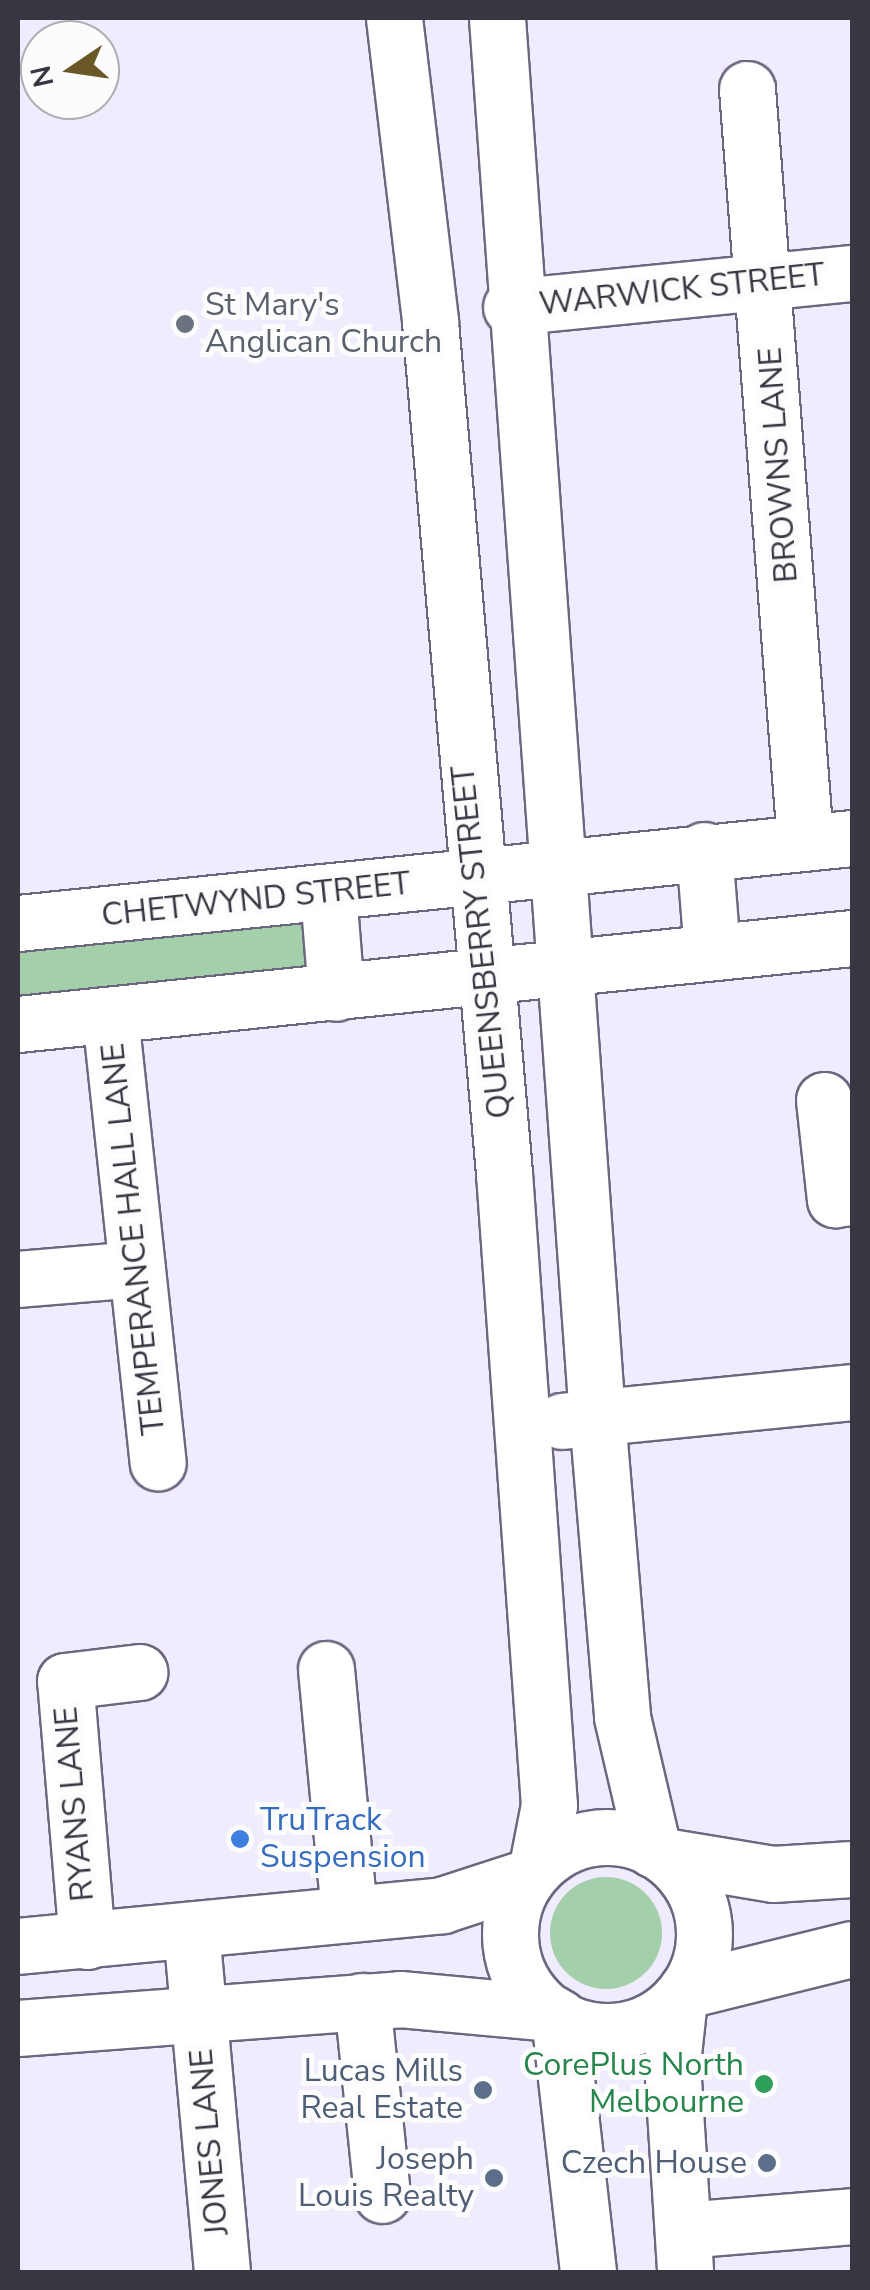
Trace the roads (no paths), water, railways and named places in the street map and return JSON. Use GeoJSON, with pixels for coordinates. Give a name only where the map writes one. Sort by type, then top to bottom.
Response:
{"type":"FeatureCollection","features":[{"type":"Feature","properties":{"kind":"street","name":"QUEENSBERRY STREET"},"geometry":{"type":"LineString","coordinates":[[394,18],[430,322],[487,977],[544,1726],[549,1805],[533,1872]]}},
{"type":"Feature","properties":{"kind":"street"},"geometry":{"type":"LineString","coordinates":[[496,18],[512,310],[568,968],[597,1417],[622,1717],[659,1852],[688,1880],[704,1927],[682,1994],[672,2064],[684,2252],[852,2216]]}},
{"type":"Feature","properties":{"kind":"street","name":"BROWNS LANE"},"geometry":{"type":"LineString","coordinates":[[748,88],[829,839]]}},
{"type":"Feature","properties":{"kind":"street","name":"WARWICK STREET"},"geometry":{"type":"LineString","coordinates":[[430,322],[852,273]]}},
{"type":"Feature","properties":{"kind":"street","name":"CHETWYND STREET"},"geometry":{"type":"LineString","coordinates":[[18,923],[558,872],[704,850],[829,839]]}},
{"type":"Feature","properties":{"kind":"street"},"geometry":{"type":"LineString","coordinates":[[704,850],[712,952]]}},
{"type":"Feature","properties":{"kind":"street"},"geometry":{"type":"LineString","coordinates":[[328,893],[336,992]]}},
{"type":"Feature","properties":{"kind":"street"},"geometry":{"type":"LineString","coordinates":[[18,1024],[852,938]]}},
{"type":"Feature","properties":{"kind":"street","name":"TEMPERANCE HALL LANE"},"geometry":{"type":"LineString","coordinates":[[110,1016],[158,1462]]}},
{"type":"Feature","properties":{"kind":"street"},"geometry":{"type":"LineString","coordinates":[[824,1100],[835,1199],[852,1197]]}},
{"type":"Feature","properties":{"kind":"street"},"geometry":{"type":"LineString","coordinates":[[18,1279],[137,1269]]}},
{"type":"Feature","properties":{"kind":"street"},"geometry":{"type":"LineString","coordinates":[[520,1425],[852,1392]]}},
{"type":"Feature","properties":{"kind":"street"},"geometry":{"type":"LineString","coordinates":[[326,1669],[349,1914]]}},
{"type":"Feature","properties":{"kind":"street","name":"RYANS LANE"},"geometry":{"type":"LineString","coordinates":[[87,1941],[64,1681],[139,1672]]}},
{"type":"Feature","properties":{"kind":"street"},"geometry":{"type":"LineString","coordinates":[[544,1726],[622,1717]]}},
{"type":"Feature","properties":{"kind":"street"},"geometry":{"type":"LineString","coordinates":[[18,1946],[464,1901],[533,1872],[601,1836],[659,1852],[773,1874],[852,1869]]}},
{"type":"Feature","properties":{"kind":"street"},"geometry":{"type":"LineString","coordinates":[[533,1872],[511,1941],[528,1988],[555,2015],[588,2272]]}},
{"type":"Feature","properties":{"kind":"street","name":"JONES LANE"},"geometry":{"type":"LineString","coordinates":[[190,1931],[222,2272]]}},
{"type":"Feature","properties":{"kind":"street"},"geometry":{"type":"LineString","coordinates":[[18,2028],[362,2001],[555,2015],[594,2030],[631,2028],[682,1994],[852,1949]]}},
{"type":"Feature","properties":{"kind":"street"},"geometry":{"type":"LineString","coordinates":[[362,2001],[382,2195]]}},
{"type":"Feature","properties":{"kind":"place","name":"St Mary's Anglican Church"},"geometry":{"type":"Point","coordinates":[185,324]}},
{"type":"Feature","properties":{"kind":"place","name":"TruTrack Suspension"},"geometry":{"type":"Point","coordinates":[240,1839]}},
{"type":"Feature","properties":{"kind":"place","name":"CorePlus North Melbourne"},"geometry":{"type":"Point","coordinates":[764,2084]}},
{"type":"Feature","properties":{"kind":"place","name":"Lucas Mills Real Estate"},"geometry":{"type":"Point","coordinates":[483,2090]}},
{"type":"Feature","properties":{"kind":"place","name":"Czech House"},"geometry":{"type":"Point","coordinates":[767,2163]}},
{"type":"Feature","properties":{"kind":"place","name":"Joseph Louis Realty"},"geometry":{"type":"Point","coordinates":[494,2178]}}]}
